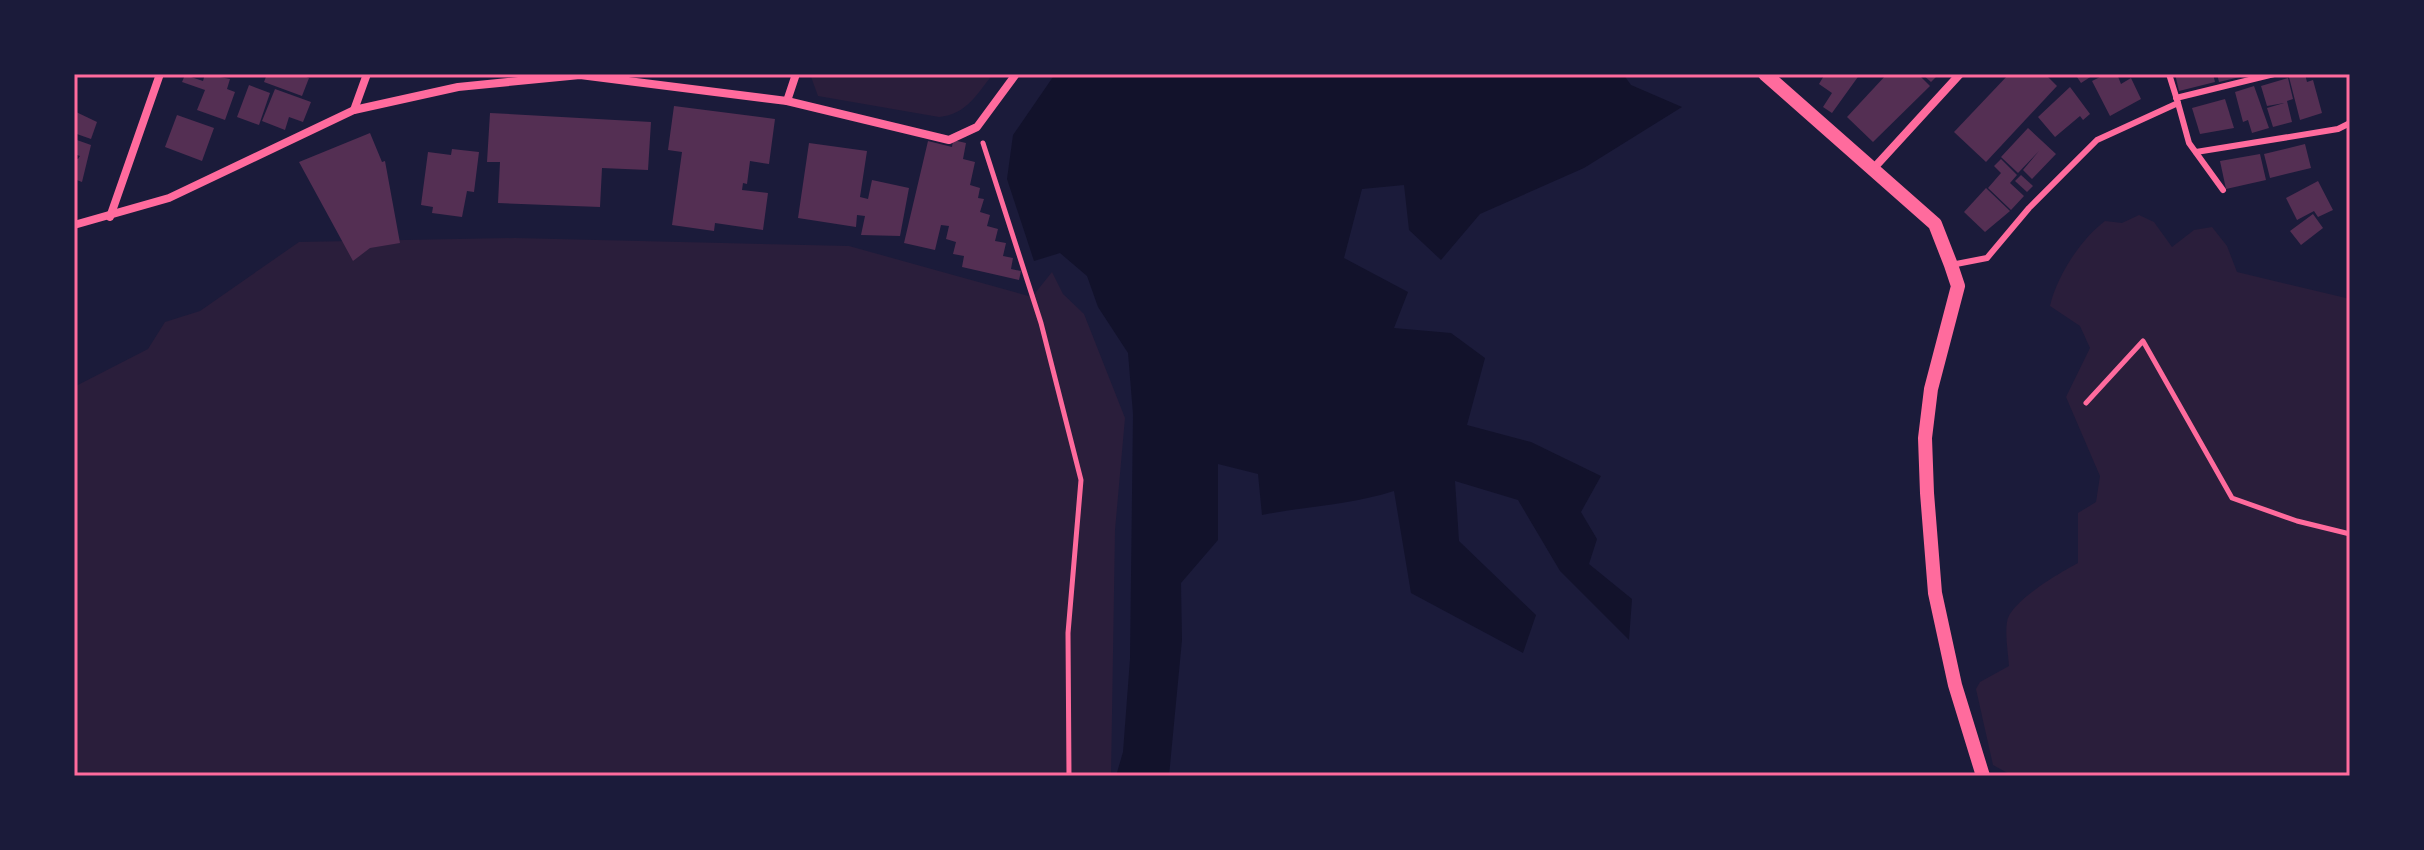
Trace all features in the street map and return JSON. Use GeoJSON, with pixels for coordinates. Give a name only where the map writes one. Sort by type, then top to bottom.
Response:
{"type":"FeatureCollection","features":[{"type":"Feature","properties":{"kind":"street"},"geometry":{"type":"LineString","coordinates":[[110,217],[160,74]]}},
{"type":"Feature","properties":{"kind":"street"},"geometry":{"type":"LineString","coordinates":[[354,110],[367,74]]}},
{"type":"Feature","properties":{"kind":"street"},"geometry":{"type":"LineString","coordinates":[[787,101],[796,74]]}},
{"type":"Feature","properties":{"kind":"street"},"geometry":{"type":"LineString","coordinates":[[74,225],[169,198],[354,110],[458,87],[580,75],[787,101],[949,140],[977,127],[1016,74]]}},
{"type":"Feature","properties":{"kind":"street"},"geometry":{"type":"LineString","coordinates":[[1765,74],[1935,224],[1958,286],[1931,389],[1925,438],[1927,493],[1935,593],[1955,685],[1983,776]]}},
{"type":"Feature","properties":{"kind":"street"},"geometry":{"type":"LineString","coordinates":[[1873,169],[1960,74]]}},
{"type":"Feature","properties":{"kind":"lane"},"geometry":{"type":"LineString","coordinates":[[2169,74],[2189,143],[2223,190]]}},
{"type":"Feature","properties":{"kind":"lane"},"geometry":{"type":"LineString","coordinates":[[1951,265],[1987,258],[2029,208],[2097,140],[2177,101],[2274,74]]}},
{"type":"Feature","properties":{"kind":"lane"},"geometry":{"type":"LineString","coordinates":[[2196,152],[2338,129],[2350,123]]}},
{"type":"Feature","properties":{"kind":"path"},"geometry":{"type":"LineString","coordinates":[[977,127],[1041,323],[1081,480],[1068,633],[1069,776]]}},
{"type":"Feature","properties":{"kind":"path"},"geometry":{"type":"LineString","coordinates":[[2086,403],[2143,341],[2232,498],[2297,521],[2350,534]]}},
{"type":"Feature","properties":{"kind":"shaded area"},"geometry":{"type":"Polygon","coordinates":[[[810,74],[993,74],[964,108],[939,117],[818,96],[810,74]]]}},
{"type":"Feature","properties":{"kind":"shaded area"},"geometry":{"type":"Polygon","coordinates":[[[1055,74],[1623,74],[1631,85],[1682,107],[1584,168],[1480,214],[1441,260],[1409,230],[1404,185],[1362,189],[1344,258],[1408,292],[1394,328],[1451,333],[1485,358],[1467,425],[1531,442],[1601,476],[1581,512],[1597,539],[1589,564],[1632,599],[1629,640],[1560,571],[1518,500],[1455,481],[1459,541],[1536,615],[1523,653],[1411,593],[1394,491],[1262,515],[1258,474],[1218,464],[1218,540],[1181,583],[1182,640],[1169,776],[1116,776],[1123,752],[1130,659],[1133,414],[1128,353],[1098,307],[1087,276],[1060,253],[1034,261],[1007,179],[1013,135],[1055,74]]]}},
{"type":"Feature","properties":{"kind":"shaded area"},"geometry":{"type":"Polygon","coordinates":[[[2139,215],[2154,222],[2172,247],[2194,230],[2212,227],[2227,246],[2237,272],[2350,299],[2350,776],[2013,776],[1993,765],[1976,689],[1980,682],[2009,666],[2006,638],[2010,614],[2037,588],[2078,563],[2078,513],[2096,502],[2100,476],[2066,397],[2090,348],[2080,326],[2050,306],[2064,271],[2078,248],[2096,229],[2105,221],[2122,223],[2139,215]]]}},
{"type":"Feature","properties":{"kind":"shaded area"},"geometry":{"type":"Polygon","coordinates":[[[515,238],[849,246],[1032,297],[1052,272],[1063,294],[1084,314],[1125,418],[1115,530],[1111,776],[74,776],[74,387],[148,349],[165,322],[200,311],[299,242],[515,238]]]}},
{"type":"Feature","properties":{"kind":"building"},"geometry":{"type":"Polygon","coordinates":[[[205,74],[230,79],[227,89],[235,92],[225,120],[197,110],[205,90],[182,82],[185,75],[203,81],[205,74]]]}},
{"type":"Feature","properties":{"kind":"building"},"geometry":{"type":"Polygon","coordinates":[[[267,74],[298,74],[309,78],[302,96],[264,82],[267,74]]]}},
{"type":"Feature","properties":{"kind":"building"},"geometry":{"type":"Polygon","coordinates":[[[1825,74],[1860,74],[1832,113],[1823,107],[1832,93],[1819,84],[1825,74]]]}},
{"type":"Feature","properties":{"kind":"building"},"geometry":{"type":"Polygon","coordinates":[[[1887,74],[1918,74],[1930,86],[1873,142],[1847,117],[1887,74]]]}},
{"type":"Feature","properties":{"kind":"building"},"geometry":{"type":"Polygon","coordinates":[[[1922,74],[1939,74],[1931,82],[1922,74]]]}},
{"type":"Feature","properties":{"kind":"building"},"geometry":{"type":"Polygon","coordinates":[[[2009,74],[2045,74],[2057,86],[1986,162],[1954,132],[2009,74]]]}},
{"type":"Feature","properties":{"kind":"building"},"geometry":{"type":"Polygon","coordinates":[[[2075,74],[2095,74],[2081,83],[2075,74]]]}},
{"type":"Feature","properties":{"kind":"building"},"geometry":{"type":"Polygon","coordinates":[[[2106,74],[2117,74],[2121,84],[2131,78],[2141,99],[2110,116],[2092,81],[2106,74]]]}},
{"type":"Feature","properties":{"kind":"building"},"geometry":{"type":"Polygon","coordinates":[[[2175,74],[2213,74],[2215,82],[2179,91],[2175,74]]]}},
{"type":"Feature","properties":{"kind":"building"},"geometry":{"type":"Polygon","coordinates":[[[2217,74],[2248,74],[2248,75],[2219,82],[2217,74]]]}},
{"type":"Feature","properties":{"kind":"building"},"geometry":{"type":"Polygon","coordinates":[[[2305,74],[2307,82],[2313,80],[2322,113],[2300,120],[2289,77],[2305,74]]]}},
{"type":"Feature","properties":{"kind":"building"},"geometry":{"type":"Polygon","coordinates":[[[2288,78],[2293,99],[2287,101],[2292,122],[2273,127],[2267,108],[2284,103],[2267,106],[2261,86],[2288,78]]]}},
{"type":"Feature","properties":{"kind":"building"},"geometry":{"type":"Polygon","coordinates":[[[249,85],[270,93],[259,125],[237,117],[249,85]]]}},
{"type":"Feature","properties":{"kind":"building"},"geometry":{"type":"Polygon","coordinates":[[[2254,86],[2269,128],[2252,133],[2248,120],[2243,122],[2235,92],[2254,86]]]}},
{"type":"Feature","properties":{"kind":"building"},"geometry":{"type":"Polygon","coordinates":[[[2070,87],[2090,114],[2083,120],[2080,116],[2055,137],[2038,117],[2070,87]]]}},
{"type":"Feature","properties":{"kind":"building"},"geometry":{"type":"Polygon","coordinates":[[[275,89],[311,102],[303,122],[289,117],[285,130],[262,121],[275,89]]]}},
{"type":"Feature","properties":{"kind":"building"},"geometry":{"type":"Polygon","coordinates":[[[2225,99],[2234,128],[2200,134],[2192,108],[2225,99]]]}},
{"type":"Feature","properties":{"kind":"building"},"geometry":{"type":"Polygon","coordinates":[[[674,106],[775,119],[769,164],[750,161],[747,184],[743,183],[742,190],[768,193],[763,230],[715,223],[714,231],[672,225],[682,152],[668,150],[674,106]]]}},
{"type":"Feature","properties":{"kind":"building"},"geometry":{"type":"Polygon","coordinates":[[[74,111],[97,122],[91,139],[74,133],[74,111]]]}},
{"type":"Feature","properties":{"kind":"building"},"geometry":{"type":"Polygon","coordinates":[[[490,113],[651,122],[648,170],[602,168],[600,207],[498,203],[500,162],[487,162],[490,113]]]}},
{"type":"Feature","properties":{"kind":"building"},"geometry":{"type":"Polygon","coordinates":[[[177,115],[214,128],[202,161],[165,147],[177,115]]]}},
{"type":"Feature","properties":{"kind":"building"},"geometry":{"type":"Polygon","coordinates":[[[2028,128],[2056,154],[2032,179],[2023,170],[2039,151],[2018,173],[2001,157],[2028,128]]]}},
{"type":"Feature","properties":{"kind":"building"},"geometry":{"type":"Polygon","coordinates":[[[370,133],[382,162],[385,161],[400,243],[370,248],[353,261],[299,162],[370,133]]]}},
{"type":"Feature","properties":{"kind":"building"},"geometry":{"type":"Polygon","coordinates":[[[74,139],[91,145],[82,182],[74,179],[74,158],[80,156],[74,154],[74,139]]]}},
{"type":"Feature","properties":{"kind":"building"},"geometry":{"type":"Polygon","coordinates":[[[953,140],[966,143],[963,159],[975,162],[970,185],[980,188],[978,198],[984,199],[980,212],[990,215],[987,226],[998,229],[995,241],[1006,243],[1003,256],[1013,258],[1011,269],[1021,271],[1019,280],[962,267],[964,256],[953,254],[956,242],[946,239],[949,226],[941,225],[935,250],[904,243],[928,141],[952,147],[953,140]]]}},
{"type":"Feature","properties":{"kind":"building"},"geometry":{"type":"Polygon","coordinates":[[[809,143],[867,151],[860,197],[868,199],[872,180],[909,188],[900,236],[861,235],[865,216],[857,215],[856,227],[798,218],[809,143]]]}},
{"type":"Feature","properties":{"kind":"building"},"geometry":{"type":"Polygon","coordinates":[[[2305,144],[2311,168],[2270,178],[2264,154],[2305,144]]]}},
{"type":"Feature","properties":{"kind":"building"},"geometry":{"type":"Polygon","coordinates":[[[452,149],[479,152],[474,192],[467,191],[462,217],[432,213],[433,207],[421,205],[428,152],[451,155],[452,149]]]}},
{"type":"Feature","properties":{"kind":"building"},"geometry":{"type":"Polygon","coordinates":[[[2260,154],[2266,180],[2226,189],[2220,161],[2260,154]]]}},
{"type":"Feature","properties":{"kind":"building"},"geometry":{"type":"Polygon","coordinates":[[[2001,159],[2017,175],[2010,183],[2024,196],[2011,210],[1988,188],[2001,173],[1994,166],[2001,159]]]}},
{"type":"Feature","properties":{"kind":"building"},"geometry":{"type":"Polygon","coordinates":[[[2021,175],[2033,186],[2027,192],[2015,181],[2021,175]]]}},
{"type":"Feature","properties":{"kind":"building"},"geometry":{"type":"Polygon","coordinates":[[[2318,181],[2333,210],[2318,217],[2314,211],[2297,220],[2286,198],[2318,181]]]}},
{"type":"Feature","properties":{"kind":"building"},"geometry":{"type":"Polygon","coordinates":[[[1986,188],[2010,211],[1985,232],[1964,212],[1986,188]]]}},
{"type":"Feature","properties":{"kind":"building"},"geometry":{"type":"Polygon","coordinates":[[[2313,214],[2323,228],[2301,245],[2290,231],[2313,214]]]}}]}
